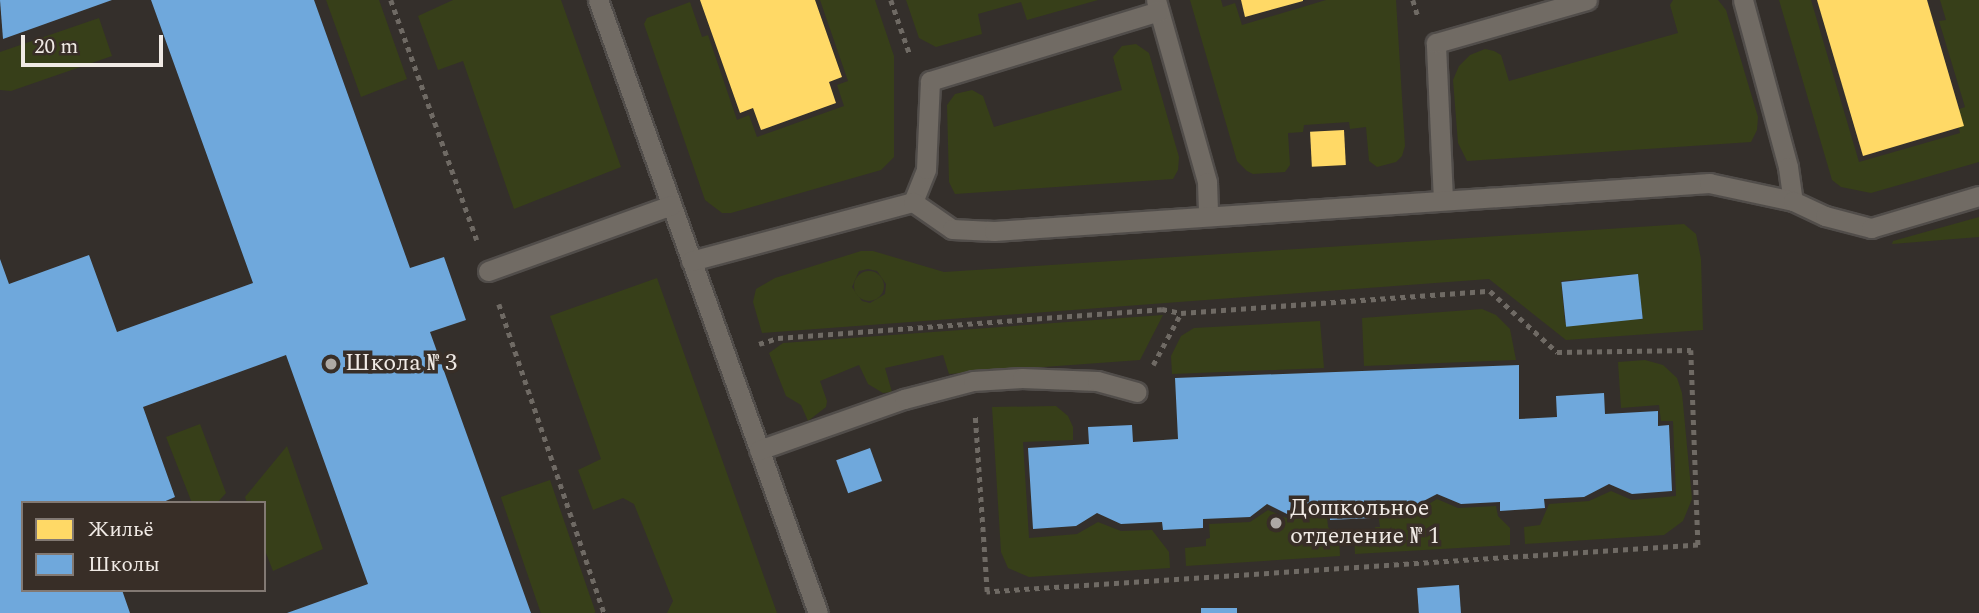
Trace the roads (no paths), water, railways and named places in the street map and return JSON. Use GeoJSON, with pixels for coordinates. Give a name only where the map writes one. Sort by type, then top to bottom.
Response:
{"type":"FeatureCollection","features":[{"type":"Feature","properties":{"kind":"lane"},"geometry":{"type":"LineString","coordinates":[[598,0],[818,613]]}},
{"type":"Feature","properties":{"kind":"lane"},"geometry":{"type":"LineString","coordinates":[[1443,200],[1436,43],[1587,0]]}},
{"type":"Feature","properties":{"kind":"lane"},"geometry":{"type":"LineString","coordinates":[[1743,0],[1788,167],[1793,201]]}},
{"type":"Feature","properties":{"kind":"lane"},"geometry":{"type":"LineString","coordinates":[[913,202],[926,169],[930,81],[1158,6],[1207,182],[1208,215]]}},
{"type":"Feature","properties":{"kind":"lane"},"geometry":{"type":"LineString","coordinates":[[691,261],[913,202],[952,229],[994,231],[1709,183],[1793,201],[1825,216],[1871,228],[1979,196]]}},
{"type":"Feature","properties":{"kind":"lane"},"geometry":{"type":"LineString","coordinates":[[488,271],[671,205]]}},
{"type":"Feature","properties":{"kind":"lane"},"geometry":{"type":"LineString","coordinates":[[759,450],[904,399],[973,381],[1022,378],[1097,381],[1138,392]]}},
{"type":"Feature","properties":{"kind":"place","name":"Школа № 3"},"geometry":{"type":"Point","coordinates":[331,364]}},
{"type":"Feature","properties":{"kind":"place","name":"Дошкольное отделение № 1"},"geometry":{"type":"Point","coordinates":[1276,523]}}]}
